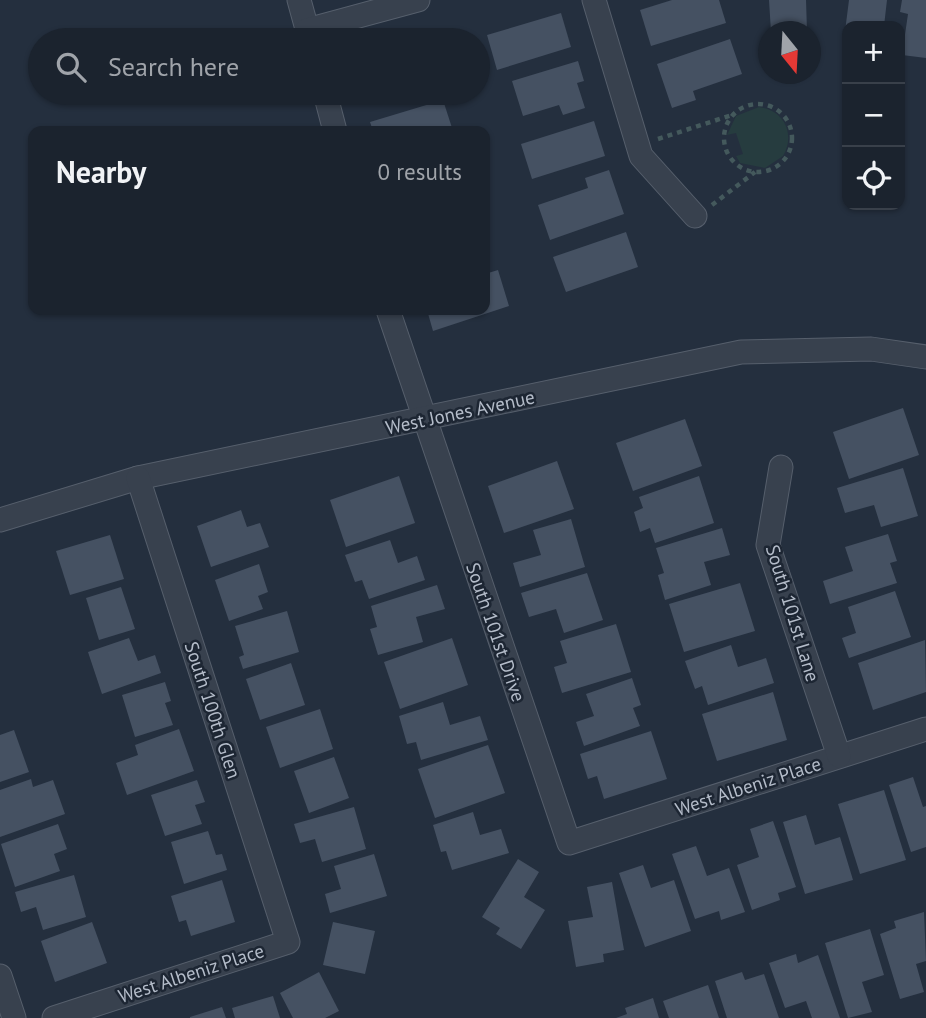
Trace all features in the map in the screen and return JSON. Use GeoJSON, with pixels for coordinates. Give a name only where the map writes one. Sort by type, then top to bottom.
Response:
{"type":"FeatureCollection","features":[{"type":"Feature","properties":{"kind":"street"},"geometry":{"type":"LineString","coordinates":[[299,0],[307,28]]}},
{"type":"Feature","properties":{"kind":"street"},"geometry":{"type":"LineString","coordinates":[[331,28],[418,0]]}},
{"type":"Feature","properties":{"kind":"street"},"geometry":{"type":"LineString","coordinates":[[594,0],[641,156],[695,216]]}},
{"type":"Feature","properties":{"kind":"street"},"geometry":{"type":"LineString","coordinates":[[328,105],[334,126]]}},
{"type":"Feature","properties":{"kind":"street"},"geometry":{"type":"LineString","coordinates":[[390,315],[424,420]]}},
{"type":"Feature","properties":{"kind":"street","name":"West Jones Avenue"},"geometry":{"type":"LineString","coordinates":[[0,520],[138,478],[741,352],[871,349],[926,357]]}},
{"type":"Feature","properties":{"kind":"street","name":"South 101st Drive"},"geometry":{"type":"LineString","coordinates":[[424,420],[569,843]]}},
{"type":"Feature","properties":{"kind":"street","name":"South 101st Lane"},"geometry":{"type":"LineString","coordinates":[[781,467],[768,545],[839,756]]}},
{"type":"Feature","properties":{"kind":"street","name":"South 100th Glen"},"geometry":{"type":"LineString","coordinates":[[138,478],[288,942]]}},
{"type":"Feature","properties":{"kind":"street","name":"West Albeniz Place"},"geometry":{"type":"LineString","coordinates":[[569,843],[926,729]]}},
{"type":"Feature","properties":{"kind":"street","name":"West Albeniz Place"},"geometry":{"type":"LineString","coordinates":[[54,1018],[288,942]]}},
{"type":"Feature","properties":{"kind":"street"},"geometry":{"type":"LineString","coordinates":[[0,976],[14,1018]]}},
{"type":"Feature","properties":{"kind":"path"},"geometry":{"type":"LineString","coordinates":[[763,104],[781,112],[791,129],[790,148],[786,157],[770,169],[755,171],[736,164],[726,150],[724,133],[733,115],[744,107],[763,104]]}},
{"type":"Feature","properties":{"kind":"path"},"geometry":{"type":"LineString","coordinates":[[641,156],[664,135],[725,115],[733,115]]}},
{"type":"Feature","properties":{"kind":"path"},"geometry":{"type":"LineString","coordinates":[[695,216],[739,187],[755,171]]}},
{"type":"Feature","properties":{"kind":"green space"},"geometry":{"type":"Polygon","coordinates":[[[759,107],[768,109],[781,118],[788,132],[787,148],[783,156],[765,168],[740,163],[736,156],[743,154],[736,133],[727,135],[736,116],[759,107]]]}},
{"type":"Feature","properties":{"kind":"building"},"geometry":{"type":"Polygon","coordinates":[[[672,0],[719,0],[726,23],[651,46],[640,10],[672,0]]]}},
{"type":"Feature","properties":{"kind":"building"},"geometry":{"type":"Polygon","coordinates":[[[769,0],[806,0],[807,21],[770,21],[769,0]]]}},
{"type":"Feature","properties":{"kind":"building"},"geometry":{"type":"Polygon","coordinates":[[[849,0],[887,0],[885,21],[846,21],[849,0]]]}},
{"type":"Feature","properties":{"kind":"building"},"geometry":{"type":"Polygon","coordinates":[[[902,0],[926,0],[926,58],[905,55],[908,14],[900,12],[902,0]]]}},
{"type":"Feature","properties":{"kind":"building"},"geometry":{"type":"Polygon","coordinates":[[[561,13],[571,47],[497,70],[490,46],[490,34],[561,13]]]}},
{"type":"Feature","properties":{"kind":"building"},"geometry":{"type":"Polygon","coordinates":[[[730,39],[742,74],[693,91],[696,100],[672,108],[657,64],[730,39]]]}},
{"type":"Feature","properties":{"kind":"building"},"geometry":{"type":"Polygon","coordinates":[[[578,61],[584,81],[577,83],[585,108],[563,115],[559,105],[523,116],[512,81],[578,61]]]}},
{"type":"Feature","properties":{"kind":"building"},"geometry":{"type":"Polygon","coordinates":[[[426,105],[445,105],[451,126],[371,126],[370,122],[426,105]]]}},
{"type":"Feature","properties":{"kind":"building"},"geometry":{"type":"Polygon","coordinates":[[[594,121],[605,156],[532,179],[521,144],[594,121]]]}},
{"type":"Feature","properties":{"kind":"building"},"geometry":{"type":"Polygon","coordinates":[[[609,170],[624,214],[550,240],[538,205],[588,188],[585,178],[609,170]]]}},
{"type":"Feature","properties":{"kind":"building"},"geometry":{"type":"Polygon","coordinates":[[[626,232],[638,267],[566,292],[553,257],[626,232]]]}},
{"type":"Feature","properties":{"kind":"building"},"geometry":{"type":"Polygon","coordinates":[[[498,270],[509,306],[490,312],[490,272],[498,270]]]}},
{"type":"Feature","properties":{"kind":"building"},"geometry":{"type":"Polygon","coordinates":[[[428,315],[482,315],[433,331],[428,315]]]}},
{"type":"Feature","properties":{"kind":"building"},"geometry":{"type":"Polygon","coordinates":[[[903,408],[919,455],[849,479],[833,432],[903,408]]]}},
{"type":"Feature","properties":{"kind":"building"},"geometry":{"type":"Polygon","coordinates":[[[685,419],[702,466],[633,491],[616,443],[685,419]]]}},
{"type":"Feature","properties":{"kind":"building"},"geometry":{"type":"Polygon","coordinates":[[[557,461],[574,509],[504,533],[488,486],[557,461]]]}},
{"type":"Feature","properties":{"kind":"building"},"geometry":{"type":"Polygon","coordinates":[[[903,468],[918,516],[881,527],[874,505],[845,513],[837,488],[903,468]]]}},
{"type":"Feature","properties":{"kind":"building"},"geometry":{"type":"Polygon","coordinates":[[[399,476],[415,523],[346,547],[330,500],[399,476]]]}},
{"type":"Feature","properties":{"kind":"building"},"geometry":{"type":"Polygon","coordinates":[[[699,476],[714,523],[655,543],[650,528],[640,532],[634,512],[643,508],[639,497],[699,476]]]}},
{"type":"Feature","properties":{"kind":"building"},"geometry":{"type":"Polygon","coordinates":[[[241,510],[247,527],[260,523],[269,547],[211,567],[197,526],[241,510]]]}},
{"type":"Feature","properties":{"kind":"building"},"geometry":{"type":"Polygon","coordinates":[[[571,519],[585,567],[520,587],[513,563],[541,555],[533,530],[571,519]]]}},
{"type":"Feature","properties":{"kind":"building"},"geometry":{"type":"Polygon","coordinates":[[[722,528],[730,555],[704,562],[711,585],[665,600],[658,575],[664,573],[656,548],[722,528]]]}},
{"type":"Feature","properties":{"kind":"building"},"geometry":{"type":"Polygon","coordinates":[[[888,534],[897,561],[890,563],[897,583],[830,604],[823,581],[853,571],[845,547],[888,534]]]}},
{"type":"Feature","properties":{"kind":"building"},"geometry":{"type":"Polygon","coordinates":[[[110,535],[124,579],[70,595],[56,551],[110,535]]]}},
{"type":"Feature","properties":{"kind":"building"},"geometry":{"type":"Polygon","coordinates":[[[390,540],[398,563],[417,556],[425,580],[369,599],[362,580],[355,582],[345,555],[390,540]]]}},
{"type":"Feature","properties":{"kind":"building"},"geometry":{"type":"Polygon","coordinates":[[[259,564],[268,592],[258,596],[263,609],[229,621],[215,580],[259,564]]]}},
{"type":"Feature","properties":{"kind":"building"},"geometry":{"type":"Polygon","coordinates":[[[587,573],[603,620],[564,633],[556,609],[529,617],[521,593],[587,573]]]}},
{"type":"Feature","properties":{"kind":"building"},"geometry":{"type":"Polygon","coordinates":[[[740,583],[755,631],[684,652],[669,604],[740,583]]]}},
{"type":"Feature","properties":{"kind":"building"},"geometry":{"type":"Polygon","coordinates":[[[437,585],[445,609],[416,617],[423,642],[378,655],[370,629],[377,627],[371,606],[437,585]]]}},
{"type":"Feature","properties":{"kind":"building"},"geometry":{"type":"Polygon","coordinates":[[[121,587],[135,629],[99,640],[86,598],[121,587]]]}},
{"type":"Feature","properties":{"kind":"building"},"geometry":{"type":"Polygon","coordinates":[[[895,591],[911,637],[849,658],[842,638],[856,633],[848,607],[895,591]]]}},
{"type":"Feature","properties":{"kind":"building"},"geometry":{"type":"Polygon","coordinates":[[[287,611],[299,652],[243,669],[239,657],[244,655],[235,626],[287,611]]]}},
{"type":"Feature","properties":{"kind":"building"},"geometry":{"type":"Polygon","coordinates":[[[616,624],[631,672],[562,693],[554,667],[567,663],[560,641],[616,624]]]}},
{"type":"Feature","properties":{"kind":"building"},"geometry":{"type":"Polygon","coordinates":[[[129,638],[138,661],[155,655],[161,673],[102,694],[88,652],[129,638]]]}},
{"type":"Feature","properties":{"kind":"building"},"geometry":{"type":"Polygon","coordinates":[[[452,638],[468,685],[400,709],[384,662],[452,638]]]}},
{"type":"Feature","properties":{"kind":"building"},"geometry":{"type":"Polygon","coordinates":[[[925,640],[926,692],[873,710],[858,663],[925,640]]]}},
{"type":"Feature","properties":{"kind":"building"},"geometry":{"type":"Polygon","coordinates":[[[731,645],[738,667],[766,658],[774,683],[708,705],[702,686],[695,689],[685,661],[731,645]]]}},
{"type":"Feature","properties":{"kind":"building"},"geometry":{"type":"Polygon","coordinates":[[[291,663],[305,705],[260,720],[246,679],[291,663]]]}},
{"type":"Feature","properties":{"kind":"building"},"geometry":{"type":"Polygon","coordinates":[[[632,678],[641,705],[633,708],[640,726],[584,746],[576,722],[594,716],[586,694],[632,678]]]}},
{"type":"Feature","properties":{"kind":"building"},"geometry":{"type":"Polygon","coordinates":[[[165,682],[171,701],[165,703],[173,725],[135,737],[122,695],[165,682]]]}},
{"type":"Feature","properties":{"kind":"building"},"geometry":{"type":"Polygon","coordinates":[[[773,692],[787,740],[717,761],[702,714],[773,692]]]}},
{"type":"Feature","properties":{"kind":"building"},"geometry":{"type":"Polygon","coordinates":[[[443,702],[450,725],[480,716],[488,740],[421,760],[416,742],[407,744],[399,716],[443,702]]]}},
{"type":"Feature","properties":{"kind":"building"},"geometry":{"type":"Polygon","coordinates":[[[320,709],[333,749],[280,768],[266,727],[320,709]]]}},
{"type":"Feature","properties":{"kind":"building"},"geometry":{"type":"Polygon","coordinates":[[[179,729],[194,771],[127,795],[116,763],[138,755],[135,745],[179,729]]]}},
{"type":"Feature","properties":{"kind":"building"},"geometry":{"type":"Polygon","coordinates":[[[14,730],[29,772],[0,782],[0,735],[14,730]]]}},
{"type":"Feature","properties":{"kind":"building"},"geometry":{"type":"Polygon","coordinates":[[[651,731],[667,779],[604,799],[597,776],[588,779],[580,754],[651,731]]]}},
{"type":"Feature","properties":{"kind":"building"},"geometry":{"type":"Polygon","coordinates":[[[488,745],[505,793],[435,818],[418,769],[488,745]]]}},
{"type":"Feature","properties":{"kind":"building"},"geometry":{"type":"Polygon","coordinates":[[[334,757],[349,798],[309,813],[294,771],[334,757]]]}},
{"type":"Feature","properties":{"kind":"building"},"geometry":{"type":"Polygon","coordinates":[[[913,777],[923,807],[926,806],[926,847],[911,852],[889,785],[913,777]]]}},
{"type":"Feature","properties":{"kind":"building"},"geometry":{"type":"Polygon","coordinates":[[[31,779],[33,787],[53,780],[65,814],[0,837],[0,790],[31,779]]]}},
{"type":"Feature","properties":{"kind":"building"},"geometry":{"type":"Polygon","coordinates":[[[197,780],[205,802],[195,805],[202,824],[165,836],[151,795],[197,780]]]}},
{"type":"Feature","properties":{"kind":"building"},"geometry":{"type":"Polygon","coordinates":[[[884,790],[906,860],[860,874],[838,804],[884,790]]]}},
{"type":"Feature","properties":{"kind":"building"},"geometry":{"type":"Polygon","coordinates":[[[354,807],[366,849],[322,862],[315,839],[300,843],[294,824],[354,807]]]}},
{"type":"Feature","properties":{"kind":"building"},"geometry":{"type":"Polygon","coordinates":[[[473,812],[480,835],[501,829],[509,853],[452,870],[446,851],[441,852],[433,825],[473,812]]]}},
{"type":"Feature","properties":{"kind":"building"},"geometry":{"type":"Polygon","coordinates":[[[806,815],[815,845],[840,837],[853,880],[805,894],[783,822],[806,815]]]}},
{"type":"Feature","properties":{"kind":"building"},"geometry":{"type":"Polygon","coordinates":[[[773,821],[796,887],[778,893],[780,900],[752,910],[737,865],[759,857],[750,829],[773,821]]]}},
{"type":"Feature","properties":{"kind":"building"},"geometry":{"type":"Polygon","coordinates":[[[58,824],[67,849],[54,854],[60,871],[15,887],[1,844],[58,824]]]}},
{"type":"Feature","properties":{"kind":"building"},"geometry":{"type":"Polygon","coordinates":[[[208,831],[216,855],[222,854],[227,870],[184,884],[171,842],[208,831]]]}},
{"type":"Feature","properties":{"kind":"building"},"geometry":{"type":"Polygon","coordinates":[[[696,846],[707,876],[729,868],[745,912],[721,920],[719,911],[695,919],[672,854],[696,846]]]}},
{"type":"Feature","properties":{"kind":"building"},"geometry":{"type":"Polygon","coordinates":[[[374,854],[387,896],[330,913],[325,894],[341,889],[334,866],[374,854]]]}},
{"type":"Feature","properties":{"kind":"building"},"geometry":{"type":"Polygon","coordinates":[[[518,859],[539,872],[524,897],[545,910],[521,949],[496,934],[500,928],[482,917],[518,859]]]}},
{"type":"Feature","properties":{"kind":"building"},"geometry":{"type":"Polygon","coordinates":[[[643,865],[651,888],[674,880],[691,931],[645,947],[619,873],[643,865]]]}},
{"type":"Feature","properties":{"kind":"building"},"geometry":{"type":"Polygon","coordinates":[[[74,875],[86,917],[43,930],[36,907],[21,912],[15,892],[74,875]]]}},
{"type":"Feature","properties":{"kind":"building"},"geometry":{"type":"Polygon","coordinates":[[[222,880],[235,922],[191,936],[186,920],[179,922],[171,896],[222,880]]]}},
{"type":"Feature","properties":{"kind":"building"},"geometry":{"type":"Polygon","coordinates":[[[612,882],[624,950],[603,954],[604,962],[576,967],[568,921],[593,917],[587,887],[612,882]]]}},
{"type":"Feature","properties":{"kind":"building"},"geometry":{"type":"Polygon","coordinates":[[[924,912],[926,961],[916,964],[924,992],[900,999],[880,934],[896,928],[894,921],[924,912]]]}},
{"type":"Feature","properties":{"kind":"building"},"geometry":{"type":"Polygon","coordinates":[[[92,922],[107,963],[55,982],[41,941],[92,922]]]}},
{"type":"Feature","properties":{"kind":"building"},"geometry":{"type":"Polygon","coordinates":[[[333,922],[375,931],[365,974],[323,965],[333,922]]]}},
{"type":"Feature","properties":{"kind":"building"},"geometry":{"type":"Polygon","coordinates":[[[870,929],[884,975],[862,982],[872,1012],[848,1018],[825,943],[870,929]]]}},
{"type":"Feature","properties":{"kind":"building"},"geometry":{"type":"Polygon","coordinates":[[[796,954],[798,963],[818,955],[840,1018],[812,1018],[806,1001],[785,1008],[769,963],[796,954]]]}},
{"type":"Feature","properties":{"kind":"building"},"geometry":{"type":"Polygon","coordinates":[[[319,972],[339,1011],[325,1018],[293,1018],[280,993],[319,972]]]}},
{"type":"Feature","properties":{"kind":"building"},"geometry":{"type":"Polygon","coordinates":[[[742,972],[745,980],[764,974],[779,1018],[727,1018],[715,981],[742,972]]]}},
{"type":"Feature","properties":{"kind":"building"},"geometry":{"type":"Polygon","coordinates":[[[708,985],[719,1018],[669,1018],[663,1001],[708,985]]]}},
{"type":"Feature","properties":{"kind":"building"},"geometry":{"type":"Polygon","coordinates":[[[273,996],[280,1018],[235,1018],[232,1008],[273,996]]]}},
{"type":"Feature","properties":{"kind":"building"},"geometry":{"type":"Polygon","coordinates":[[[653,998],[659,1018],[616,1018],[627,1014],[625,1008],[653,998]]]}},
{"type":"Feature","properties":{"kind":"building"},"geometry":{"type":"Polygon","coordinates":[[[222,1007],[226,1018],[190,1018],[190,1017],[222,1007]]]}}]}
